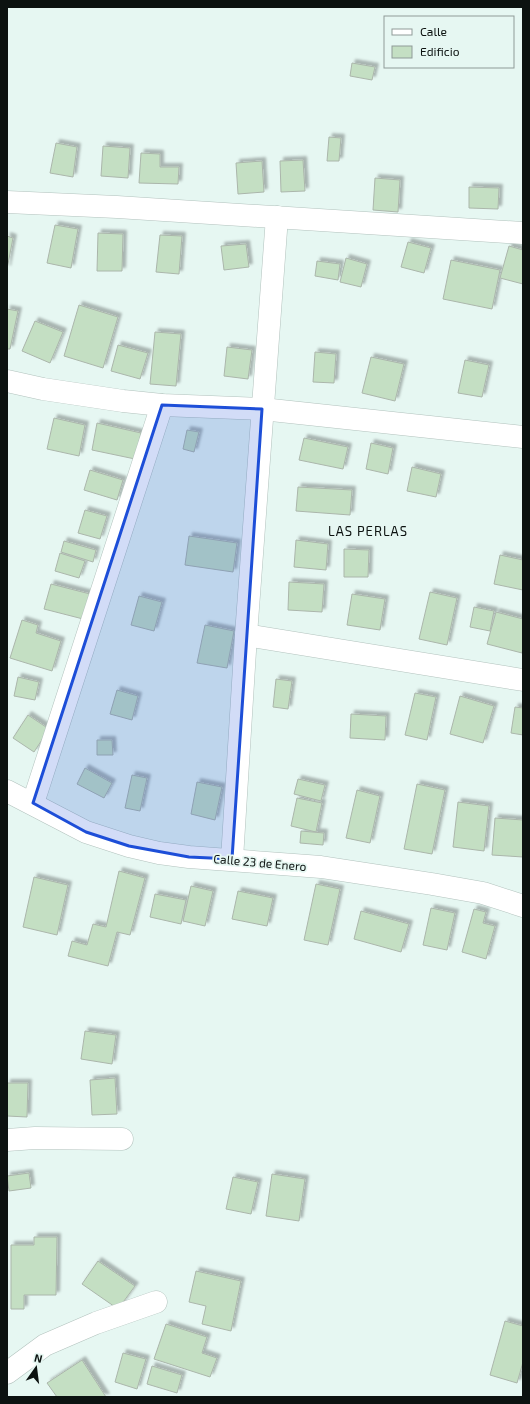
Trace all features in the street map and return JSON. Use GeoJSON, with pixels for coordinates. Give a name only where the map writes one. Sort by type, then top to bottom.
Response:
{"type":"FeatureCollection","features":[{"type":"Feature","properties":{"kind":"street"},"geometry":{"type":"LineString","coordinates":[[7,202],[277,217],[523,233]]}},
{"type":"Feature","properties":{"kind":"street"},"geometry":{"type":"LineString","coordinates":[[232,860],[246,635],[277,217]]}},
{"type":"Feature","properties":{"kind":"street"},"geometry":{"type":"LineString","coordinates":[[7,381],[84,396],[162,405],[262,409],[523,437]]}},
{"type":"Feature","properties":{"kind":"street"},"geometry":{"type":"LineString","coordinates":[[32,804],[162,405]]}},
{"type":"Feature","properties":{"kind":"street"},"geometry":{"type":"LineString","coordinates":[[246,635],[523,680]]}},
{"type":"Feature","properties":{"kind":"street","name":"Calle 23 de Enero"},"geometry":{"type":"LineString","coordinates":[[7,791],[86,832],[129,846],[159,853],[189,857],[321,867],[483,893],[523,906]]}},
{"type":"Feature","properties":{"kind":"street"},"geometry":{"type":"LineString","coordinates":[[7,1140],[35,1138],[122,1139]]}},
{"type":"Feature","properties":{"kind":"street"},"geometry":{"type":"LineString","coordinates":[[7,1373],[51,1342],[96,1323],[156,1302]]}},
{"type":"Feature","properties":{"kind":"highlighted area"},"geometry":{"type":"Polygon","coordinates":[[[162,405],[262,409],[232,859],[189,857],[129,846],[86,832],[33,803],[162,405]]]}},
{"type":"Feature","properties":{"kind":"building"},"geometry":{"type":"Polygon","coordinates":[[[352,63],[375,67],[372,80],[350,76],[352,63]]]}},
{"type":"Feature","properties":{"kind":"building"},"geometry":{"type":"Polygon","coordinates":[[[329,137],[341,138],[339,161],[327,161],[329,137]]]}},
{"type":"Feature","properties":{"kind":"building"},"geometry":{"type":"Polygon","coordinates":[[[56,143],[77,147],[73,177],[50,173],[56,143]]]}},
{"type":"Feature","properties":{"kind":"building"},"geometry":{"type":"Polygon","coordinates":[[[103,146],[130,148],[128,178],[101,176],[103,146]]]}},
{"type":"Feature","properties":{"kind":"building"},"geometry":{"type":"Polygon","coordinates":[[[141,153],[160,154],[160,167],[179,167],[178,184],[139,183],[141,153]]]}},
{"type":"Feature","properties":{"kind":"building"},"geometry":{"type":"Polygon","coordinates":[[[303,160],[305,191],[281,192],[280,161],[303,160]]]}},
{"type":"Feature","properties":{"kind":"building"},"geometry":{"type":"Polygon","coordinates":[[[262,161],[264,192],[238,194],[236,163],[262,161]]]}},
{"type":"Feature","properties":{"kind":"building"},"geometry":{"type":"Polygon","coordinates":[[[375,178],[400,180],[398,212],[373,210],[375,178]]]}},
{"type":"Feature","properties":{"kind":"building"},"geometry":{"type":"Polygon","coordinates":[[[469,187],[499,188],[498,209],[469,208],[469,187]]]}},
{"type":"Feature","properties":{"kind":"building"},"geometry":{"type":"Polygon","coordinates":[[[55,225],[78,229],[71,268],[47,263],[55,225]]]}},
{"type":"Feature","properties":{"kind":"building"},"geometry":{"type":"Polygon","coordinates":[[[98,233],[123,234],[122,271],[97,271],[98,233]]]}},
{"type":"Feature","properties":{"kind":"building"},"geometry":{"type":"Polygon","coordinates":[[[160,235],[182,236],[179,274],[156,272],[160,235]]]}},
{"type":"Feature","properties":{"kind":"building"},"geometry":{"type":"Polygon","coordinates":[[[7,236],[13,238],[7,269],[7,236]]]}},
{"type":"Feature","properties":{"kind":"building"},"geometry":{"type":"Polygon","coordinates":[[[408,242],[431,248],[424,273],[401,267],[408,242]]]}},
{"type":"Feature","properties":{"kind":"building"},"geometry":{"type":"Polygon","coordinates":[[[246,244],[249,267],[224,270],[221,246],[246,244]]]}},
{"type":"Feature","properties":{"kind":"building"},"geometry":{"type":"Polygon","coordinates":[[[509,246],[523,250],[523,284],[500,278],[509,246]]]}},
{"type":"Feature","properties":{"kind":"building"},"geometry":{"type":"Polygon","coordinates":[[[346,258],[367,264],[361,287],[340,282],[346,258]]]}},
{"type":"Feature","properties":{"kind":"building"},"geometry":{"type":"Polygon","coordinates":[[[451,260],[500,270],[492,309],[443,299],[451,260]]]}},
{"type":"Feature","properties":{"kind":"building"},"geometry":{"type":"Polygon","coordinates":[[[317,261],[340,264],[338,280],[315,276],[317,261]]]}},
{"type":"Feature","properties":{"kind":"building"},"geometry":{"type":"Polygon","coordinates":[[[79,305],[118,317],[103,368],[64,356],[79,305]]]}},
{"type":"Feature","properties":{"kind":"building"},"geometry":{"type":"Polygon","coordinates":[[[7,309],[18,311],[10,349],[7,349],[7,309]]]}},
{"type":"Feature","properties":{"kind":"building"},"geometry":{"type":"Polygon","coordinates":[[[35,321],[63,332],[50,363],[22,351],[35,321]]]}},
{"type":"Feature","properties":{"kind":"building"},"geometry":{"type":"Polygon","coordinates":[[[155,332],[181,334],[176,386],[150,384],[155,332]]]}},
{"type":"Feature","properties":{"kind":"building"},"geometry":{"type":"Polygon","coordinates":[[[118,345],[148,353],[140,379],[111,371],[118,345]]]}},
{"type":"Feature","properties":{"kind":"building"},"geometry":{"type":"Polygon","coordinates":[[[227,347],[252,350],[248,379],[224,376],[227,347]]]}},
{"type":"Feature","properties":{"kind":"building"},"geometry":{"type":"Polygon","coordinates":[[[315,352],[336,354],[334,383],[313,382],[315,352]]]}},
{"type":"Feature","properties":{"kind":"building"},"geometry":{"type":"Polygon","coordinates":[[[371,357],[404,364],[395,401],[362,393],[371,357]]]}},
{"type":"Feature","properties":{"kind":"building"},"geometry":{"type":"Polygon","coordinates":[[[465,360],[489,365],[482,397],[458,393],[465,360]]]}},
{"type":"Feature","properties":{"kind":"building"},"geometry":{"type":"Polygon","coordinates":[[[54,418],[85,425],[79,456],[47,449],[54,418]]]}},
{"type":"Feature","properties":{"kind":"building"},"geometry":{"type":"Polygon","coordinates":[[[97,423],[141,433],[135,459],[92,450],[97,423]]]}},
{"type":"Feature","properties":{"kind":"building"},"geometry":{"type":"Polygon","coordinates":[[[187,430],[199,432],[194,452],[183,449],[187,430]]]}},
{"type":"Feature","properties":{"kind":"building"},"geometry":{"type":"Polygon","coordinates":[[[304,438],[348,447],[343,469],[299,460],[304,438]]]}},
{"type":"Feature","properties":{"kind":"building"},"geometry":{"type":"Polygon","coordinates":[[[371,443],[393,448],[388,474],[366,469],[371,443]]]}},
{"type":"Feature","properties":{"kind":"building"},"geometry":{"type":"Polygon","coordinates":[[[412,467],[441,474],[436,497],[407,491],[412,467]]]}},
{"type":"Feature","properties":{"kind":"building"},"geometry":{"type":"Polygon","coordinates":[[[90,470],[123,480],[117,500],[84,490],[90,470]]]}},
{"type":"Feature","properties":{"kind":"building"},"geometry":{"type":"Polygon","coordinates":[[[298,487],[352,490],[350,515],[296,511],[298,487]]]}},
{"type":"Feature","properties":{"kind":"building"},"geometry":{"type":"Polygon","coordinates":[[[85,510],[107,516],[100,539],[78,533],[85,510]]]}},
{"type":"Feature","properties":{"kind":"building"},"geometry":{"type":"Polygon","coordinates":[[[189,536],[237,543],[233,572],[185,565],[189,536]]]}},
{"type":"Feature","properties":{"kind":"building"},"geometry":{"type":"Polygon","coordinates":[[[296,540],[328,544],[326,570],[294,567],[296,540]]]}},
{"type":"Feature","properties":{"kind":"building"},"geometry":{"type":"Polygon","coordinates":[[[64,541],[96,550],[93,562],[61,552],[64,541]]]}},
{"type":"Feature","properties":{"kind":"building"},"geometry":{"type":"Polygon","coordinates":[[[344,549],[369,550],[368,577],[344,577],[344,549]]]}},
{"type":"Feature","properties":{"kind":"building"},"geometry":{"type":"Polygon","coordinates":[[[60,553],[85,561],[79,578],[55,571],[60,553]]]}},
{"type":"Feature","properties":{"kind":"building"},"geometry":{"type":"Polygon","coordinates":[[[500,555],[523,560],[523,590],[494,584],[500,555]]]}},
{"type":"Feature","properties":{"kind":"building"},"geometry":{"type":"Polygon","coordinates":[[[289,582],[324,584],[322,612],[288,610],[289,582]]]}},
{"type":"Feature","properties":{"kind":"building"},"geometry":{"type":"Polygon","coordinates":[[[51,584],[94,595],[87,620],[44,609],[51,584]]]}},
{"type":"Feature","properties":{"kind":"building"},"geometry":{"type":"Polygon","coordinates":[[[430,592],[457,598],[447,645],[419,639],[430,592]]]}},
{"type":"Feature","properties":{"kind":"building"},"geometry":{"type":"Polygon","coordinates":[[[352,594],[385,599],[380,630],[347,625],[352,594]]]}},
{"type":"Feature","properties":{"kind":"building"},"geometry":{"type":"Polygon","coordinates":[[[139,596],[162,602],[154,631],[131,625],[139,596]]]}},
{"type":"Feature","properties":{"kind":"building"},"geometry":{"type":"Polygon","coordinates":[[[474,607],[494,611],[490,631],[470,627],[474,607]]]}},
{"type":"Feature","properties":{"kind":"building"},"geometry":{"type":"Polygon","coordinates":[[[496,612],[523,619],[522,653],[487,644],[496,612]]]}},
{"type":"Feature","properties":{"kind":"building"},"geometry":{"type":"Polygon","coordinates":[[[22,620],[38,625],[36,633],[61,641],[52,671],[10,658],[22,620]]]}},
{"type":"Feature","properties":{"kind":"building"},"geometry":{"type":"Polygon","coordinates":[[[205,625],[234,631],[227,668],[197,663],[205,625]]]}},
{"type":"Feature","properties":{"kind":"building"},"geometry":{"type":"Polygon","coordinates":[[[18,677],[39,682],[35,700],[14,696],[18,677]]]}},
{"type":"Feature","properties":{"kind":"building"},"geometry":{"type":"Polygon","coordinates":[[[276,679],[292,681],[288,709],[273,707],[276,679]]]}},
{"type":"Feature","properties":{"kind":"building"},"geometry":{"type":"Polygon","coordinates":[[[117,690],[138,696],[132,720],[110,714],[117,690]]]}},
{"type":"Feature","properties":{"kind":"building"},"geometry":{"type":"Polygon","coordinates":[[[415,693],[436,697],[427,740],[405,735],[415,693]]]}},
{"type":"Feature","properties":{"kind":"building"},"geometry":{"type":"Polygon","coordinates":[[[460,696],[494,706],[483,743],[450,734],[460,696]]]}},
{"type":"Feature","properties":{"kind":"building"},"geometry":{"type":"Polygon","coordinates":[[[515,707],[523,708],[523,735],[511,733],[515,707]]]}},
{"type":"Feature","properties":{"kind":"building"},"geometry":{"type":"Polygon","coordinates":[[[351,714],[386,716],[385,740],[350,738],[351,714]]]}},
{"type":"Feature","properties":{"kind":"building"},"geometry":{"type":"Polygon","coordinates":[[[28,715],[49,729],[34,752],[13,738],[28,715]]]}},
{"type":"Feature","properties":{"kind":"building"},"geometry":{"type":"Polygon","coordinates":[[[97,740],[112,740],[113,755],[97,755],[97,740]]]}},
{"type":"Feature","properties":{"kind":"building"},"geometry":{"type":"Polygon","coordinates":[[[85,768],[112,783],[104,798],[77,784],[85,768]]]}},
{"type":"Feature","properties":{"kind":"building"},"geometry":{"type":"Polygon","coordinates":[[[132,775],[147,778],[140,811],[125,808],[132,775]]]}},
{"type":"Feature","properties":{"kind":"building"},"geometry":{"type":"Polygon","coordinates":[[[298,779],[325,785],[321,801],[294,794],[298,779]]]}},
{"type":"Feature","properties":{"kind":"building"},"geometry":{"type":"Polygon","coordinates":[[[197,782],[222,787],[215,820],[191,814],[197,782]]]}},
{"type":"Feature","properties":{"kind":"building"},"geometry":{"type":"Polygon","coordinates":[[[417,784],[445,790],[432,854],[404,849],[417,784]]]}},
{"type":"Feature","properties":{"kind":"building"},"geometry":{"type":"Polygon","coordinates":[[[357,790],[380,796],[370,843],[346,838],[357,790]]]}},
{"type":"Feature","properties":{"kind":"building"},"geometry":{"type":"Polygon","coordinates":[[[297,798],[322,803],[316,832],[291,826],[297,798]]]}},
{"type":"Feature","properties":{"kind":"building"},"geometry":{"type":"Polygon","coordinates":[[[458,802],[489,806],[484,851],[453,847],[458,802]]]}},
{"type":"Feature","properties":{"kind":"building"},"geometry":{"type":"Polygon","coordinates":[[[495,818],[523,820],[523,857],[492,855],[495,818]]]}},
{"type":"Feature","properties":{"kind":"building"},"geometry":{"type":"Polygon","coordinates":[[[301,831],[324,833],[323,845],[300,843],[301,831]]]}},
{"type":"Feature","properties":{"kind":"building"},"geometry":{"type":"Polygon","coordinates":[[[119,871],[145,878],[130,935],[117,932],[108,966],[68,956],[72,941],[87,945],[93,924],[106,927],[119,871]]]}},
{"type":"Feature","properties":{"kind":"building"},"geometry":{"type":"Polygon","coordinates":[[[34,877],[68,885],[57,935],[23,927],[34,877]]]}},
{"type":"Feature","properties":{"kind":"building"},"geometry":{"type":"Polygon","coordinates":[[[316,884],[340,889],[328,945],[304,940],[316,884]]]}},
{"type":"Feature","properties":{"kind":"building"},"geometry":{"type":"Polygon","coordinates":[[[191,886],[213,891],[205,926],[183,921],[191,886]]]}},
{"type":"Feature","properties":{"kind":"building"},"geometry":{"type":"Polygon","coordinates":[[[238,891],[273,898],[267,926],[232,919],[238,891]]]}},
{"type":"Feature","properties":{"kind":"building"},"geometry":{"type":"Polygon","coordinates":[[[155,894],[186,900],[181,924],[150,917],[155,894]]]}},
{"type":"Feature","properties":{"kind":"building"},"geometry":{"type":"Polygon","coordinates":[[[431,908],[455,913],[447,950],[423,945],[431,908]]]}},
{"type":"Feature","properties":{"kind":"building"},"geometry":{"type":"Polygon","coordinates":[[[474,909],[486,912],[483,923],[495,926],[486,959],[462,952],[474,909]]]}},
{"type":"Feature","properties":{"kind":"building"},"geometry":{"type":"Polygon","coordinates":[[[361,911],[409,924],[401,952],[354,939],[361,911]]]}},
{"type":"Feature","properties":{"kind":"building"},"geometry":{"type":"Polygon","coordinates":[[[85,1031],[116,1035],[112,1064],[81,1059],[85,1031]]]}},
{"type":"Feature","properties":{"kind":"building"},"geometry":{"type":"Polygon","coordinates":[[[115,1078],[117,1114],[92,1115],[90,1080],[115,1078]]]}},
{"type":"Feature","properties":{"kind":"building"},"geometry":{"type":"Polygon","coordinates":[[[7,1083],[28,1083],[27,1117],[7,1116],[7,1083]]]}},
{"type":"Feature","properties":{"kind":"building"},"geometry":{"type":"Polygon","coordinates":[[[29,1173],[31,1188],[9,1191],[7,1176],[29,1173]]]}},
{"type":"Feature","properties":{"kind":"building"},"geometry":{"type":"Polygon","coordinates":[[[272,1174],[305,1179],[299,1221],[266,1216],[272,1174]]]}},
{"type":"Feature","properties":{"kind":"building"},"geometry":{"type":"Polygon","coordinates":[[[233,1177],[258,1182],[251,1214],[226,1209],[233,1177]]]}},
{"type":"Feature","properties":{"kind":"building"},"geometry":{"type":"Polygon","coordinates":[[[34,1237],[57,1237],[56,1295],[24,1295],[24,1309],[11,1309],[11,1245],[34,1245],[34,1237]]]}},
{"type":"Feature","properties":{"kind":"building"},"geometry":{"type":"Polygon","coordinates":[[[98,1261],[135,1286],[118,1309],[82,1284],[98,1261]]]}},
{"type":"Feature","properties":{"kind":"building"},"geometry":{"type":"Polygon","coordinates":[[[196,1271],[241,1281],[231,1331],[202,1324],[206,1306],[189,1302],[196,1271]]]}},
{"type":"Feature","properties":{"kind":"building"},"geometry":{"type":"Polygon","coordinates":[[[505,1321],[523,1326],[523,1362],[517,1383],[490,1375],[505,1321]]]}},
{"type":"Feature","properties":{"kind":"building"},"geometry":{"type":"Polygon","coordinates":[[[166,1324],[207,1337],[202,1353],[217,1358],[210,1377],[154,1359],[166,1324]]]}},
{"type":"Feature","properties":{"kind":"building"},"geometry":{"type":"Polygon","coordinates":[[[123,1353],[146,1359],[137,1389],[115,1382],[123,1353]]]}},
{"type":"Feature","properties":{"kind":"building"},"geometry":{"type":"Polygon","coordinates":[[[82,1360],[106,1397],[57,1397],[47,1383],[82,1360]]]}},
{"type":"Feature","properties":{"kind":"building"},"geometry":{"type":"Polygon","coordinates":[[[152,1366],[182,1375],[177,1393],[147,1384],[152,1366]]]}},
{"type":"Feature","properties":{"kind":"district","name":"LAS PERLAS"},"geometry":{"type":"Point","coordinates":[368,531]}}]}
